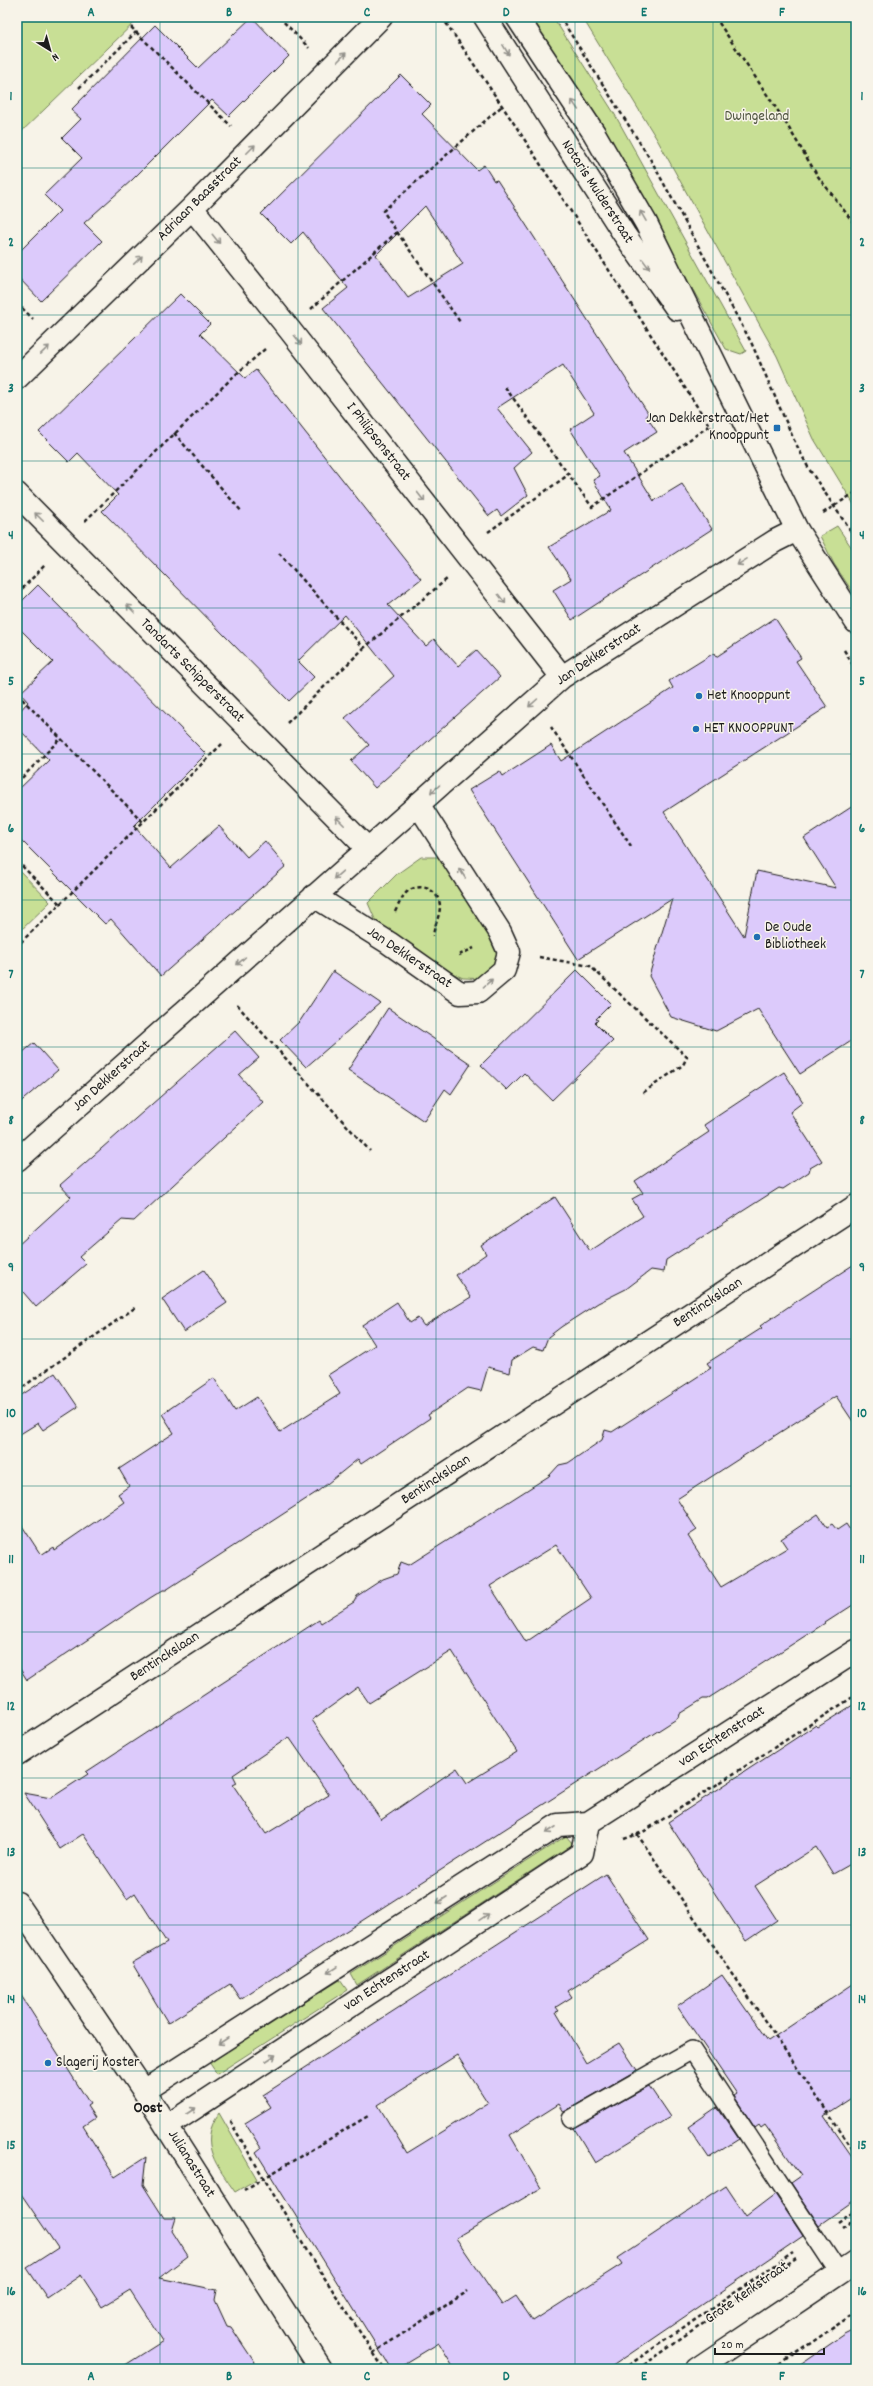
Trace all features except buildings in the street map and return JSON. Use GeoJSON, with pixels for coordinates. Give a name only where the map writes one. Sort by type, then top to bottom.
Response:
{"type":"FeatureCollection","features":[{"type":"Feature","properties":{"kind":"street","name":"Adriaan Baasstraat"},"geometry":{"type":"LineString","coordinates":[[17,378],[192,208],[381,17]]}},
{"type":"Feature","properties":{"kind":"street","name":"Notaris Mulderstraat"},"geometry":{"type":"LineString","coordinates":[[485,17],[624,234],[717,363]]}},
{"type":"Feature","properties":{"kind":"street","name":"Notaris Mulderstraat"},"geometry":{"type":"LineString","coordinates":[[517,17],[594,133],[646,222],[717,363],[797,530],[856,622]]}},
{"type":"Feature","properties":{"kind":"street","name":"I Philipsonstraat"},"geometry":{"type":"LineString","coordinates":[[192,208],[562,677]]}},
{"type":"Feature","properties":{"kind":"street","name":"Tandarts Schipperstraat"},"geometry":{"type":"LineString","coordinates":[[17,494],[368,849]]}},
{"type":"Feature","properties":{"kind":"street","name":"Jan Dekkerstraat"},"geometry":{"type":"LineString","coordinates":[[17,1160],[216,982],[562,677],[775,541],[797,530]]}},
{"type":"Feature","properties":{"kind":"street"},"geometry":{"type":"LineString","coordinates":[[418,804],[500,932],[509,952]]}},
{"type":"Feature","properties":{"kind":"street","name":"Jan Dekkerstraat"},"geometry":{"type":"LineString","coordinates":[[314,896],[389,943],[460,993],[478,992],[504,970],[509,952]]}},
{"type":"Feature","properties":{"kind":"street","name":"Bentinckslaan"},"geometry":{"type":"LineString","coordinates":[[17,1754],[856,1206]]}},
{"type":"Feature","properties":{"kind":"street","name":"van Echtenstraat"},"geometry":{"type":"LineString","coordinates":[[144,2091],[558,1825],[588,1823],[856,1651]]}},
{"type":"Feature","properties":{"kind":"street"},"geometry":{"type":"LineString","coordinates":[[582,1853],[588,1823]]}},
{"type":"Feature","properties":{"kind":"street","name":"van Echtenstraat"},"geometry":{"type":"LineString","coordinates":[[167,2126],[582,1853]]}},
{"type":"Feature","properties":{"kind":"street","name":"Julianastraat"},"geometry":{"type":"LineString","coordinates":[[17,1903],[167,2126],[321,2369]]}},
{"type":"Feature","properties":{"kind":"street"},"geometry":{"type":"LineString","coordinates":[[697,2369],[848,2267]]}},
{"type":"Feature","properties":{"kind":"lane"},"geometry":{"type":"LineString","coordinates":[[570,2119],[692,2050],[818,2240],[848,2267]]}},
{"type":"Feature","properties":{"kind":"path"},"geometry":{"type":"LineString","coordinates":[[279,17],[330,70]]}},
{"type":"Feature","properties":{"kind":"path"},"geometry":{"type":"LineString","coordinates":[[442,17],[517,128],[714,432]]}},
{"type":"Feature","properties":{"kind":"path"},"geometry":{"type":"LineString","coordinates":[[447,24],[458,17]]}},
{"type":"Feature","properties":{"kind":"path"},"geometry":{"type":"LineString","coordinates":[[560,17],[652,162],[750,342],[794,440],[809,469],[856,539]]}},
{"type":"Feature","properties":{"kind":"path"},"geometry":{"type":"LineString","coordinates":[[716,17],[784,120],[817,175],[856,226]]}},
{"type":"Feature","properties":{"kind":"path"},"geometry":{"type":"LineString","coordinates":[[131,27],[252,147]]}},
{"type":"Feature","properties":{"kind":"path"},"geometry":{"type":"LineString","coordinates":[[79,88],[136,32]]}},
{"type":"Feature","properties":{"kind":"path"},"geometry":{"type":"LineString","coordinates":[[397,232],[460,322]]}},
{"type":"Feature","properties":{"kind":"path"},"geometry":{"type":"LineString","coordinates":[[505,387],[592,507],[709,426]]}},
{"type":"Feature","properties":{"kind":"path"},"geometry":{"type":"LineString","coordinates":[[174,433],[242,512]]}},
{"type":"Feature","properties":{"kind":"path"},"geometry":{"type":"LineString","coordinates":[[265,745],[364,648],[467,555],[569,475]]}},
{"type":"Feature","properties":{"kind":"path"},"geometry":{"type":"LineString","coordinates":[[834,506],[856,492]]}},
{"type":"Feature","properties":{"kind":"path"},"geometry":{"type":"LineString","coordinates":[[279,553],[364,648]]}},
{"type":"Feature","properties":{"kind":"path"},"geometry":{"type":"LineString","coordinates":[[843,649],[856,670]]}},
{"type":"Feature","properties":{"kind":"path"},"geometry":{"type":"LineString","coordinates":[[17,694],[143,822]]}},
{"type":"Feature","properties":{"kind":"path"},"geometry":{"type":"LineString","coordinates":[[534,701],[631,846]]}},
{"type":"Feature","properties":{"kind":"path"},"geometry":{"type":"LineString","coordinates":[[17,946],[243,723]]}},
{"type":"Feature","properties":{"kind":"path"},"geometry":{"type":"LineString","coordinates":[[17,783],[61,738]]}},
{"type":"Feature","properties":{"kind":"path"},"geometry":{"type":"LineString","coordinates":[[17,861],[60,904]]}},
{"type":"Feature","properties":{"kind":"path"},"geometry":{"type":"LineString","coordinates":[[389,943],[394,931],[392,917],[402,897],[409,890],[421,887],[432,890],[437,895],[440,905],[434,925],[433,936],[435,940]]}},
{"type":"Feature","properties":{"kind":"path"},"geometry":{"type":"LineString","coordinates":[[456,955],[467,952],[500,932]]}},
{"type":"Feature","properties":{"kind":"path"},"geometry":{"type":"LineString","coordinates":[[509,952],[590,966],[687,1057],[683,1064],[641,1094]]}},
{"type":"Feature","properties":{"kind":"path"},"geometry":{"type":"LineString","coordinates":[[216,982],[370,1151]]}},
{"type":"Feature","properties":{"kind":"path"},"geometry":{"type":"LineString","coordinates":[[17,1391],[136,1307]]}},
{"type":"Feature","properties":{"kind":"path"},"geometry":{"type":"LineString","coordinates":[[582,1853],[637,1834],[856,1695]]}},
{"type":"Feature","properties":{"kind":"path"},"geometry":{"type":"LineString","coordinates":[[637,1834],[856,2154]]}},
{"type":"Feature","properties":{"kind":"path"},"geometry":{"type":"LineString","coordinates":[[215,2095],[307,2251],[384,2369]]}},
{"type":"Feature","properties":{"kind":"path"},"geometry":{"type":"LineString","coordinates":[[218,2206],[368,2116]]}},
{"type":"Feature","properties":{"kind":"path"},"geometry":{"type":"LineString","coordinates":[[624,2369],[818,2240],[856,2209]]}},
{"type":"Feature","properties":{"kind":"path","name":"Grote Kerkstraat"},"geometry":{"type":"LineString","coordinates":[[638,2369],[818,2240],[856,2218]]}},
{"type":"Feature","properties":{"kind":"path"},"geometry":{"type":"LineString","coordinates":[[373,2353],[468,2292]]}},
{"type":"Feature","properties":{"kind":"path"},"geometry":{"type":"LineString","coordinates":[[773,2369],[856,2312]]}},
{"type":"Feature","properties":{"kind":"green space"},"geometry":{"type":"Polygon","coordinates":[[[17,17],[140,17],[17,136],[17,17]]]}},
{"type":"Feature","properties":{"kind":"green space"},"geometry":{"type":"Polygon","coordinates":[[[531,17],[553,17],[614,113],[746,351],[741,354],[726,349],[603,129],[531,17]]]}},
{"type":"Feature","properties":{"kind":"green space","name":"Dwingeland"},"geometry":{"type":"Polygon","coordinates":[[[582,17],[856,17],[856,508],[814,439],[777,356],[658,141],[582,17]]]}},
{"type":"Feature","properties":{"kind":"green space"},"geometry":{"type":"Polygon","coordinates":[[[837,526],[856,554],[856,597],[834,564],[820,536],[837,526]]]}},
{"type":"Feature","properties":{"kind":"green space"},"geometry":{"type":"Polygon","coordinates":[[[421,857],[445,857],[506,945],[490,979],[463,978],[420,959],[377,924],[368,903],[397,874],[421,857]]]}},
{"type":"Feature","properties":{"kind":"green space"},"geometry":{"type":"Polygon","coordinates":[[[17,868],[50,902],[17,934],[17,868]]]}},
{"type":"Feature","properties":{"kind":"green space"},"geometry":{"type":"Polygon","coordinates":[[[566,1836],[573,1844],[357,1985],[351,1974],[566,1836]]]}},
{"type":"Feature","properties":{"kind":"green space"},"geometry":{"type":"Polygon","coordinates":[[[340,1980],[347,1990],[217,2074],[209,2062],[340,1980]]]}},
{"type":"Feature","properties":{"kind":"green space"},"geometry":{"type":"Polygon","coordinates":[[[219,2113],[257,2179],[235,2192],[212,2155],[210,2135],[213,2124],[219,2113]]]}},
{"type":"Feature","properties":{"kind":"place","name":"Jan Dekkerstraat/Het Knooppunt"},"geometry":{"type":"Point","coordinates":[777,428]}},
{"type":"Feature","properties":{"kind":"place","name":"Het Knooppunt"},"geometry":{"type":"Point","coordinates":[699,696]}},
{"type":"Feature","properties":{"kind":"place","name":"HET KNOOPPUNT"},"geometry":{"type":"Point","coordinates":[696,729]}},
{"type":"Feature","properties":{"kind":"place","name":"De Oude Bibliotheek"},"geometry":{"type":"Point","coordinates":[757,937]}},
{"type":"Feature","properties":{"kind":"place","name":"Slagerij Koster"},"geometry":{"type":"Point","coordinates":[48,2063]}},
{"type":"Feature","properties":{"kind":"district","name":"Oost"},"geometry":{"type":"Point","coordinates":[148,2108]}}]}
